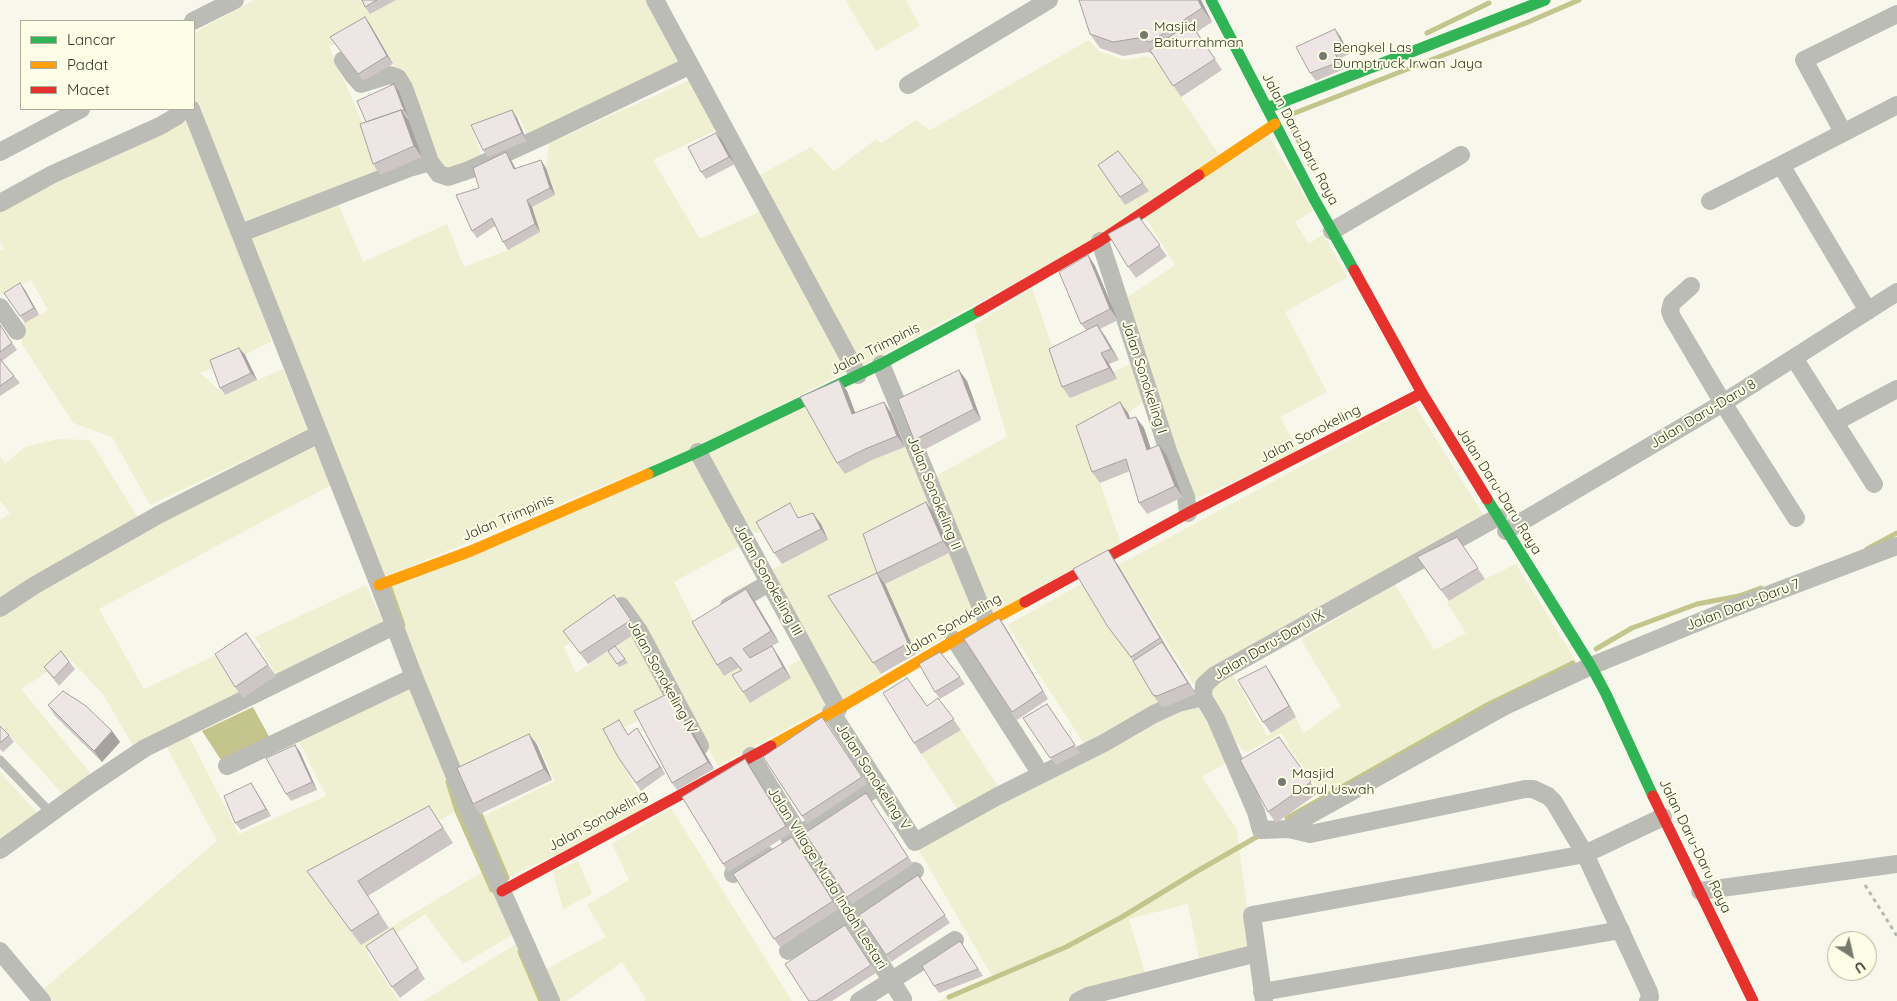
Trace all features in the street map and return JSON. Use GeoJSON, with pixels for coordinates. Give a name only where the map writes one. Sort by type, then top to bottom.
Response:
{"type":"FeatureCollection","features":[{"type":"Feature","properties":{"kind":"street"},"geometry":{"type":"LineString","coordinates":[[195,20],[235,0]]}},
{"type":"Feature","properties":{"kind":"street"},"geometry":{"type":"LineString","coordinates":[[655,0],[689,66],[858,375]]}},
{"type":"Feature","properties":{"kind":"street"},"geometry":{"type":"LineString","coordinates":[[908,85],[1049,0]]}},
{"type":"Feature","properties":{"kind":"street","name":"Jalan Daru-Daru Raya"},"geometry":{"type":"LineString","coordinates":[[1211,0],[1332,231],[1422,393],[1591,666],[1624,730],[1663,817],[1753,1001]]}},
{"type":"Feature","properties":{"kind":"street"},"geometry":{"type":"LineString","coordinates":[[1267,108],[1505,7],[1545,0]]}},
{"type":"Feature","properties":{"kind":"street"},"geometry":{"type":"LineString","coordinates":[[1844,132],[1804,60],[1897,14]]}},
{"type":"Feature","properties":{"kind":"street"},"geometry":{"type":"LineString","coordinates":[[343,60],[361,84],[390,75],[398,78],[404,88],[430,162],[439,174],[448,177],[540,137],[689,66]]}},
{"type":"Feature","properties":{"kind":"street"},"geometry":{"type":"LineString","coordinates":[[1710,201],[1897,105]]}},
{"type":"Feature","properties":{"kind":"street"},"geometry":{"type":"LineString","coordinates":[[0,152],[79,110]]}},
{"type":"Feature","properties":{"kind":"street"},"geometry":{"type":"LineString","coordinates":[[0,203],[53,174],[160,126],[183,110]]}},
{"type":"Feature","properties":{"kind":"street"},"geometry":{"type":"LineString","coordinates":[[191,110],[414,678],[502,891],[551,1001]]}},
{"type":"Feature","properties":{"kind":"street","name":"Jalan Trimpinis"},"geometry":{"type":"LineString","coordinates":[[379,586],[471,551],[698,452],[880,364],[971,316],[1100,241],[1275,124]]}},
{"type":"Feature","properties":{"kind":"street"},"geometry":{"type":"LineString","coordinates":[[1332,231],[1461,155]]}},
{"type":"Feature","properties":{"kind":"street"},"geometry":{"type":"LineString","coordinates":[[241,233],[409,168],[430,162]]}},
{"type":"Feature","properties":{"kind":"street"},"geometry":{"type":"LineString","coordinates":[[1781,165],[1868,311]]}},
{"type":"Feature","properties":{"kind":"street","name":"Jalan Sonokeling I"},"geometry":{"type":"LineString","coordinates":[[1100,241],[1169,454],[1186,496],[1188,513]]}},
{"type":"Feature","properties":{"kind":"street"},"geometry":{"type":"LineString","coordinates":[[1691,286],[1675,299],[1670,306],[1672,317],[1723,403],[1796,518]]}},
{"type":"Feature","properties":{"kind":"street","name":"Jalan Daru-Daru 8"},"geometry":{"type":"LineString","coordinates":[[1502,524],[1723,403],[1897,292]]}},
{"type":"Feature","properties":{"kind":"street"},"geometry":{"type":"LineString","coordinates":[[0,307],[18,331]]}},
{"type":"Feature","properties":{"kind":"street"},"geometry":{"type":"LineString","coordinates":[[1794,358],[1874,484]]}},
{"type":"Feature","properties":{"kind":"street","name":"Jalan Sonokeling II"},"geometry":{"type":"LineString","coordinates":[[880,364],[987,622]]}},
{"type":"Feature","properties":{"kind":"street"},"geometry":{"type":"LineString","coordinates":[[1834,422],[1897,389]]}},
{"type":"Feature","properties":{"kind":"street","name":"Jalan Sonokeling"},"geometry":{"type":"LineString","coordinates":[[502,891],[835,711],[987,622],[1188,513],[1422,393]]}},
{"type":"Feature","properties":{"kind":"street"},"geometry":{"type":"LineString","coordinates":[[0,608],[35,585],[160,514],[319,434]]}},
{"type":"Feature","properties":{"kind":"street","name":"Jalan Sonokeling III"},"geometry":{"type":"LineString","coordinates":[[698,452],[769,583],[835,711]]}},
{"type":"Feature","properties":{"kind":"street","name":"Jalan Daru-Daru IX"},"geometry":{"type":"LineString","coordinates":[[1203,697],[1204,685],[1216,674],[1502,524]]}},
{"type":"Feature","properties":{"kind":"street","name":"Jalan Daru-Daru 7"},"geometry":{"type":"LineString","coordinates":[[1289,829],[1308,816],[1508,705],[1591,666],[1728,610],[1897,546]]}},
{"type":"Feature","properties":{"kind":"street"},"geometry":{"type":"LineString","coordinates":[[712,616],[769,583]]}},
{"type":"Feature","properties":{"kind":"street","name":"Jalan Sonokeling IV"},"geometry":{"type":"LineString","coordinates":[[621,606],[639,631],[674,700],[716,775]]}},
{"type":"Feature","properties":{"kind":"street"},"geometry":{"type":"LineString","coordinates":[[0,850],[145,748],[394,626]]}},
{"type":"Feature","properties":{"kind":"street"},"geometry":{"type":"LineString","coordinates":[[955,640],[1035,766]]}},
{"type":"Feature","properties":{"kind":"street"},"geometry":{"type":"LineString","coordinates":[[227,766],[414,678]]}},
{"type":"Feature","properties":{"kind":"street"},"geometry":{"type":"LineString","coordinates":[[1203,697],[1219,728],[1256,812],[1261,830],[1289,829],[1310,834],[1525,789],[1548,796],[1554,802],[1584,854],[1649,992],[1650,997],[1648,1001]]}},
{"type":"Feature","properties":{"kind":"street","name":"Jalan Sonokeling V"},"geometry":{"type":"LineString","coordinates":[[835,711],[916,842],[998,796],[1104,743],[1154,714],[1178,703],[1203,697]]}},
{"type":"Feature","properties":{"kind":"street","name":"Jalan Village Muda Indah Lestari"},"geometry":{"type":"LineString","coordinates":[[752,756],[903,999]]}},
{"type":"Feature","properties":{"kind":"street"},"geometry":{"type":"LineString","coordinates":[[733,874],[871,791]]}},
{"type":"Feature","properties":{"kind":"street"},"geometry":{"type":"LineString","coordinates":[[1621,930],[1263,997],[1252,915],[1584,854],[1663,817]]}},
{"type":"Feature","properties":{"kind":"street"},"geometry":{"type":"LineString","coordinates":[[1700,891],[1897,864]]}},
{"type":"Feature","properties":{"kind":"street"},"geometry":{"type":"LineString","coordinates":[[788,951],[915,871]]}},
{"type":"Feature","properties":{"kind":"street"},"geometry":{"type":"LineString","coordinates":[[859,1001],[955,940]]}},
{"type":"Feature","properties":{"kind":"street"},"geometry":{"type":"LineString","coordinates":[[1078,1001],[1088,996],[1257,953]]}},
{"type":"Feature","properties":{"kind":"street"},"geometry":{"type":"LineString","coordinates":[[2,956],[42,1001]]}},
{"type":"Feature","properties":{"kind":"lane"},"geometry":{"type":"LineString","coordinates":[[0,760],[51,813]]}},
{"type":"Feature","properties":{"kind":"path"},"geometry":{"type":"LineString","coordinates":[[1856,870],[1872,899],[1897,936]]}},
{"type":"Feature","properties":{"kind":"shaded area"},"geometry":{"type":"Polygon","coordinates":[[[254,0],[646,0],[681,63],[529,138],[518,115],[474,133],[482,159],[440,170],[409,88],[393,64],[371,24],[329,47],[368,135],[380,175],[244,228],[195,100],[195,32],[254,0]]]}},
{"type":"Feature","properties":{"kind":"shaded area"},"geometry":{"type":"Polygon","coordinates":[[[845,0],[906,0],[920,26],[876,51],[845,0]]]}},
{"type":"Feature","properties":{"kind":"shaded area"},"geometry":{"type":"Polygon","coordinates":[[[1089,40],[1100,52],[1125,60],[1148,56],[1157,61],[1219,155],[1099,237],[862,366],[760,175],[811,147],[834,171],[876,139],[881,143],[916,120],[930,130],[1089,40]]]}},
{"type":"Feature","properties":{"kind":"shaded area"},"geometry":{"type":"Polygon","coordinates":[[[690,80],[716,130],[653,160],[700,239],[761,211],[850,370],[694,448],[385,577],[248,237],[337,201],[363,262],[447,224],[464,267],[508,250],[540,232],[532,207],[555,195],[546,168],[549,143],[690,80]]]}},
{"type":"Feature","properties":{"kind":"shaded area"},"geometry":{"type":"Polygon","coordinates":[[[188,117],[272,341],[245,355],[200,373],[225,395],[283,369],[308,430],[150,505],[112,437],[73,423],[22,344],[21,325],[48,310],[31,280],[3,296],[0,293],[0,251],[4,249],[0,241],[0,207],[188,117]]]}},
{"type":"Feature","properties":{"kind":"shaded area"},"geometry":{"type":"Polygon","coordinates":[[[1269,136],[1313,211],[1295,222],[1309,244],[1323,234],[1348,277],[1285,312],[1327,392],[1280,417],[1299,451],[1194,500],[1123,300],[1175,265],[1145,217],[1269,136]]]}},
{"type":"Feature","properties":{"kind":"shaded area"},"geometry":{"type":"Polygon","coordinates":[[[1032,288],[1070,398],[1113,372],[1134,362],[1148,398],[1128,413],[1084,437],[1121,543],[991,614],[934,477],[1007,437],[974,325],[1032,288]]]}},
{"type":"Feature","properties":{"kind":"shaded area"},"geometry":{"type":"Polygon","coordinates":[[[800,402],[872,460],[905,447],[980,618],[881,674],[841,704],[771,570],[828,540],[821,524],[754,533],[702,457],[747,542],[674,582],[700,633],[725,676],[738,668],[749,681],[750,702],[791,678],[788,666],[804,658],[831,705],[718,766],[660,660],[621,606],[564,647],[576,673],[639,631],[675,700],[608,737],[648,811],[507,878],[481,817],[555,781],[537,742],[464,777],[428,694],[390,587],[800,402]]]}},
{"type":"Feature","properties":{"kind":"shaded area"},"geometry":{"type":"Polygon","coordinates":[[[1415,405],[1486,519],[1193,684],[1118,565],[1415,405]]]}},
{"type":"Feature","properties":{"kind":"shaded area"},"geometry":{"type":"Polygon","coordinates":[[[58,439],[90,440],[140,521],[0,601],[0,520],[10,513],[0,501],[0,456],[5,464],[25,447],[58,439]]]}},
{"type":"Feature","properties":{"kind":"shaded area"},"geometry":{"type":"Polygon","coordinates":[[[313,443],[331,485],[99,609],[144,689],[218,654],[241,697],[135,749],[102,693],[69,658],[21,689],[91,774],[63,795],[0,724],[0,615],[176,513],[313,443]]]}},
{"type":"Feature","properties":{"kind":"shaded area"},"geometry":{"type":"Polygon","coordinates":[[[1516,564],[1578,664],[1325,798],[1287,745],[1288,742],[1281,733],[1248,752],[1243,751],[1221,722],[1207,692],[1232,673],[1267,736],[1296,717],[1303,734],[1341,706],[1301,640],[1395,584],[1434,650],[1466,633],[1447,603],[1485,579],[1516,564]]]}},
{"type":"Feature","properties":{"kind":"shaded area"},"geometry":{"type":"Polygon","coordinates":[[[1083,583],[1161,706],[1086,747],[1007,625],[1083,583]]]}},
{"type":"Feature","properties":{"kind":"shaded area"},"geometry":{"type":"Polygon","coordinates":[[[366,585],[385,627],[278,680],[255,637],[366,585]]]}},
{"type":"Feature","properties":{"kind":"shaded area"},"geometry":{"type":"Polygon","coordinates":[[[409,687],[440,756],[457,811],[317,885],[361,945],[484,871],[512,935],[463,964],[425,914],[367,953],[399,1001],[49,1001],[40,992],[217,841],[165,744],[187,733],[239,834],[326,796],[298,740],[409,687]]]}},
{"type":"Feature","properties":{"kind":"shaded area"},"geometry":{"type":"Polygon","coordinates":[[[1194,702],[1231,760],[1202,777],[1237,830],[1252,947],[1199,959],[1188,904],[1129,919],[1146,976],[1073,1001],[938,1001],[993,978],[917,847],[1194,702]]]}},
{"type":"Feature","properties":{"kind":"shaded area"},"geometry":{"type":"Polygon","coordinates":[[[253,707],[272,742],[223,763],[202,731],[253,707]]]}},
{"type":"Feature","properties":{"kind":"shaded area"},"geometry":{"type":"Polygon","coordinates":[[[961,730],[1003,794],[962,816],[921,754],[961,730]]]}},
{"type":"Feature","properties":{"kind":"shaded area"},"geometry":{"type":"Polygon","coordinates":[[[0,772],[39,815],[0,843],[0,772]]]}},
{"type":"Feature","properties":{"kind":"shaded area"},"geometry":{"type":"Polygon","coordinates":[[[671,808],[792,1001],[644,1001],[646,999],[622,962],[567,1001],[558,1001],[544,970],[606,937],[587,905],[629,880],[612,844],[671,808]]]}},
{"type":"Feature","properties":{"kind":"shaded area"},"geometry":{"type":"Polygon","coordinates":[[[578,861],[592,894],[563,909],[553,872],[578,861]]]}},
{"type":"Feature","properties":{"kind":"shaded area"},"geometry":{"type":"Polygon","coordinates":[[[516,944],[541,1001],[423,1001],[516,944]]]}},
{"type":"Feature","properties":{"kind":"building"},"geometry":{"type":"Polygon","coordinates":[[[362,0],[377,0],[365,7],[362,0]]]}},
{"type":"Feature","properties":{"kind":"building","name":"Masjid Baiturrahman"},"geometry":{"type":"Polygon","coordinates":[[[1079,0],[1198,0],[1202,8],[1150,42],[1138,38],[1113,42],[1090,34],[1079,0]]]}},
{"type":"Feature","properties":{"kind":"building"},"geometry":{"type":"Polygon","coordinates":[[[365,17],[387,56],[358,74],[330,37],[365,17]]]}},
{"type":"Feature","properties":{"kind":"building"},"geometry":{"type":"Polygon","coordinates":[[[1190,23],[1215,59],[1173,86],[1150,50],[1190,23]]]}},
{"type":"Feature","properties":{"kind":"building","name":"Bengkel Las Dumptruck Irwan Jaya"},"geometry":{"type":"Polygon","coordinates":[[[1335,29],[1344,47],[1334,51],[1339,62],[1310,73],[1296,47],[1335,29]]]}},
{"type":"Feature","properties":{"kind":"building"},"geometry":{"type":"Polygon","coordinates":[[[394,84],[404,110],[366,122],[357,101],[394,84]]]}},
{"type":"Feature","properties":{"kind":"building"},"geometry":{"type":"Polygon","coordinates":[[[401,110],[414,146],[373,164],[360,124],[401,110]]]}},
{"type":"Feature","properties":{"kind":"building"},"geometry":{"type":"Polygon","coordinates":[[[512,110],[522,133],[483,150],[471,125],[512,110]]]}},
{"type":"Feature","properties":{"kind":"building"},"geometry":{"type":"Polygon","coordinates":[[[716,133],[729,157],[701,172],[688,147],[716,133]]]}},
{"type":"Feature","properties":{"kind":"building"},"geometry":{"type":"Polygon","coordinates":[[[1118,151],[1143,183],[1120,197],[1098,165],[1118,151]]]}},
{"type":"Feature","properties":{"kind":"building"},"geometry":{"type":"Polygon","coordinates":[[[506,152],[514,169],[541,160],[550,188],[527,200],[535,224],[503,242],[492,218],[472,231],[456,195],[479,188],[473,168],[506,152]]]}},
{"type":"Feature","properties":{"kind":"building"},"geometry":{"type":"Polygon","coordinates":[[[1139,217],[1160,245],[1128,267],[1108,234],[1139,217]]]}},
{"type":"Feature","properties":{"kind":"building"},"geometry":{"type":"Polygon","coordinates":[[[1088,255],[1110,309],[1081,324],[1059,272],[1088,255]]]}},
{"type":"Feature","properties":{"kind":"building"},"geometry":{"type":"Polygon","coordinates":[[[20,283],[34,308],[20,316],[4,293],[20,283]]]}},
{"type":"Feature","properties":{"kind":"building"},"geometry":{"type":"Polygon","coordinates":[[[0,325],[12,343],[0,352],[0,325]]]}},
{"type":"Feature","properties":{"kind":"building"},"geometry":{"type":"Polygon","coordinates":[[[1097,325],[1111,349],[1101,353],[1109,368],[1062,387],[1049,349],[1097,325]]]}},
{"type":"Feature","properties":{"kind":"building"},"geometry":{"type":"Polygon","coordinates":[[[239,348],[251,373],[220,388],[210,360],[239,348]]]}},
{"type":"Feature","properties":{"kind":"building"},"geometry":{"type":"Polygon","coordinates":[[[0,359],[14,376],[0,386],[0,359]]]}},
{"type":"Feature","properties":{"kind":"building"},"geometry":{"type":"Polygon","coordinates":[[[959,370],[974,409],[914,440],[898,399],[959,370]]]}},
{"type":"Feature","properties":{"kind":"building"},"geometry":{"type":"Polygon","coordinates":[[[839,380],[852,414],[884,402],[897,436],[837,463],[800,397],[839,380]]]}},
{"type":"Feature","properties":{"kind":"building"},"geometry":{"type":"Polygon","coordinates":[[[1120,402],[1128,419],[1136,417],[1147,450],[1159,445],[1175,486],[1139,503],[1126,459],[1092,472],[1076,426],[1120,402]]]}},
{"type":"Feature","properties":{"kind":"building"},"geometry":{"type":"Polygon","coordinates":[[[926,502],[943,541],[877,573],[863,534],[926,502]]]}},
{"type":"Feature","properties":{"kind":"building"},"geometry":{"type":"Polygon","coordinates":[[[790,503],[798,518],[813,513],[821,529],[774,553],[756,522],[790,503]]]}},
{"type":"Feature","properties":{"kind":"building"},"geometry":{"type":"Polygon","coordinates":[[[1457,537],[1478,568],[1441,590],[1417,557],[1457,537]]]}},
{"type":"Feature","properties":{"kind":"building"},"geometry":{"type":"Polygon","coordinates":[[[1108,550],[1160,638],[1131,657],[1108,627],[1073,569],[1108,550]]]}},
{"type":"Feature","properties":{"kind":"building"},"geometry":{"type":"Polygon","coordinates":[[[877,573],[908,643],[873,663],[828,596],[877,573]]]}},
{"type":"Feature","properties":{"kind":"building"},"geometry":{"type":"Polygon","coordinates":[[[746,589],[771,631],[743,649],[750,658],[772,646],[783,667],[743,692],[732,675],[742,670],[731,657],[717,665],[692,622],[746,589]]]}},
{"type":"Feature","properties":{"kind":"building"},"geometry":{"type":"Polygon","coordinates":[[[614,595],[631,620],[580,653],[563,631],[614,595]]]}},
{"type":"Feature","properties":{"kind":"building"},"geometry":{"type":"Polygon","coordinates":[[[999,618],[1043,691],[1012,712],[964,639],[999,618]]]}},
{"type":"Feature","properties":{"kind":"building"},"geometry":{"type":"Polygon","coordinates":[[[246,633],[268,665],[235,687],[215,654],[246,633]]]}},
{"type":"Feature","properties":{"kind":"building"},"geometry":{"type":"Polygon","coordinates":[[[1162,642],[1188,683],[1157,696],[1153,695],[1133,661],[1162,642]]]}},
{"type":"Feature","properties":{"kind":"building"},"geometry":{"type":"Polygon","coordinates":[[[615,646],[625,659],[617,664],[608,651],[615,646]]]}},
{"type":"Feature","properties":{"kind":"building"},"geometry":{"type":"Polygon","coordinates":[[[61,651],[69,662],[54,678],[44,667],[61,651]]]}},
{"type":"Feature","properties":{"kind":"building"},"geometry":{"type":"Polygon","coordinates":[[[940,652],[960,677],[935,692],[919,664],[940,652]]]}},
{"type":"Feature","properties":{"kind":"building"},"geometry":{"type":"Polygon","coordinates":[[[1266,666],[1289,706],[1263,722],[1238,680],[1266,666]]]}},
{"type":"Feature","properties":{"kind":"building"},"geometry":{"type":"Polygon","coordinates":[[[907,678],[927,706],[938,698],[954,719],[914,743],[883,693],[907,678]]]}},
{"type":"Feature","properties":{"kind":"building"},"geometry":{"type":"Polygon","coordinates":[[[63,691],[86,706],[112,731],[94,751],[48,705],[63,691]]]}},
{"type":"Feature","properties":{"kind":"building"},"geometry":{"type":"Polygon","coordinates":[[[669,693],[708,762],[672,783],[634,711],[669,693]]]}},
{"type":"Feature","properties":{"kind":"building"},"geometry":{"type":"Polygon","coordinates":[[[1047,704],[1075,745],[1050,758],[1023,718],[1047,704]]]}},
{"type":"Feature","properties":{"kind":"building"},"geometry":{"type":"Polygon","coordinates":[[[822,717],[862,777],[802,816],[763,757],[822,717]]]}},
{"type":"Feature","properties":{"kind":"building"},"geometry":{"type":"Polygon","coordinates":[[[619,720],[628,735],[637,728],[660,767],[636,783],[618,757],[603,729],[619,720]]]}},
{"type":"Feature","properties":{"kind":"building"},"geometry":{"type":"Polygon","coordinates":[[[0,726],[9,735],[0,743],[0,726]]]}},
{"type":"Feature","properties":{"kind":"building"},"geometry":{"type":"Polygon","coordinates":[[[529,734],[544,769],[473,804],[457,768],[529,734]]]}},
{"type":"Feature","properties":{"kind":"building","name":"Masjid Darul Uswah"},"geometry":{"type":"Polygon","coordinates":[[[1279,737],[1311,782],[1268,812],[1240,760],[1279,737]]]}},
{"type":"Feature","properties":{"kind":"building"},"geometry":{"type":"Polygon","coordinates":[[[295,745],[312,782],[286,794],[266,758],[295,745]]]}},
{"type":"Feature","properties":{"kind":"building"},"geometry":{"type":"Polygon","coordinates":[[[745,759],[786,826],[723,864],[682,797],[745,759]]]}},
{"type":"Feature","properties":{"kind":"building"},"geometry":{"type":"Polygon","coordinates":[[[251,783],[266,809],[235,823],[224,796],[251,783]]]}},
{"type":"Feature","properties":{"kind":"building"},"geometry":{"type":"Polygon","coordinates":[[[866,793],[908,857],[847,897],[805,833],[866,793]]]}},
{"type":"Feature","properties":{"kind":"building"},"geometry":{"type":"Polygon","coordinates":[[[429,806],[443,828],[358,881],[379,913],[351,931],[307,871],[429,806]]]}},
{"type":"Feature","properties":{"kind":"building"},"geometry":{"type":"Polygon","coordinates":[[[792,837],[833,901],[774,939],[733,874],[792,837]]]}},
{"type":"Feature","properties":{"kind":"building"},"geometry":{"type":"Polygon","coordinates":[[[918,875],[945,915],[886,955],[859,915],[918,875]]]}},
{"type":"Feature","properties":{"kind":"building"},"geometry":{"type":"Polygon","coordinates":[[[845,925],[871,965],[816,1001],[809,1001],[785,964],[845,925]]]}},
{"type":"Feature","properties":{"kind":"building"},"geometry":{"type":"Polygon","coordinates":[[[393,928],[418,968],[392,987],[366,946],[393,928]]]}},
{"type":"Feature","properties":{"kind":"building"},"geometry":{"type":"Polygon","coordinates":[[[960,941],[978,969],[934,986],[922,966],[960,941]]]}},
{"type":"Feature","properties":{"kind":"waterway"},"geometry":{"type":"LineString","coordinates":[[1312,169],[1287,116],[1526,23],[1579,0]]}},
{"type":"Feature","properties":{"kind":"waterway"},"geometry":{"type":"LineString","coordinates":[[1427,33],[1489,3]]}},
{"type":"Feature","properties":{"kind":"waterway"},"geometry":{"type":"LineString","coordinates":[[1867,549],[1897,533]]}},
{"type":"Feature","properties":{"kind":"waterway"},"geometry":{"type":"LineString","coordinates":[[390,588],[403,625]]}},
{"type":"Feature","properties":{"kind":"waterway"},"geometry":{"type":"LineString","coordinates":[[1596,649],[1632,628],[1697,604],[1739,596],[1761,588]]}},
{"type":"Feature","properties":{"kind":"waterway"},"geometry":{"type":"LineString","coordinates":[[1287,818],[1487,705],[1573,663]]}},
{"type":"Feature","properties":{"kind":"waterway"},"geometry":{"type":"LineString","coordinates":[[448,782],[457,811],[492,890]]}},
{"type":"Feature","properties":{"kind":"waterway"},"geometry":{"type":"LineString","coordinates":[[478,809],[507,878]]}},
{"type":"Feature","properties":{"kind":"waterway"},"geometry":{"type":"LineString","coordinates":[[949,997],[1066,947],[1122,917],[1260,835]]}},
{"type":"Feature","properties":{"kind":"waterway"},"geometry":{"type":"LineString","coordinates":[[520,952],[541,1001]]}},
{"type":"Feature","properties":{"kind":"traffic: fast"},"geometry":{"type":"LineString","coordinates":[[1211,0],[1313,197],[1354,270]]}},
{"type":"Feature","properties":{"kind":"traffic: fast"},"geometry":{"type":"LineString","coordinates":[[1267,108],[1545,0]]}},
{"type":"Feature","properties":{"kind":"traffic: fast"},"geometry":{"type":"LineString","coordinates":[[648,474],[881,364],[979,311]]}},
{"type":"Feature","properties":{"kind":"traffic: fast"},"geometry":{"type":"LineString","coordinates":[[1487,499],[1591,666],[1653,796]]}},
{"type":"Feature","properties":{"kind":"traffic: slow"},"geometry":{"type":"LineString","coordinates":[[1199,175],[1275,124]]}},
{"type":"Feature","properties":{"kind":"traffic: slow"},"geometry":{"type":"LineString","coordinates":[[379,585],[471,551],[648,474]]}},
{"type":"Feature","properties":{"kind":"traffic: slow"},"geometry":{"type":"LineString","coordinates":[[771,746],[1025,602]]}},
{"type":"Feature","properties":{"kind":"traffic: jam"},"geometry":{"type":"LineString","coordinates":[[979,311],[1100,241],[1199,175]]}},
{"type":"Feature","properties":{"kind":"traffic: jam"},"geometry":{"type":"LineString","coordinates":[[1354,270],[1422,393],[1487,499]]}},
{"type":"Feature","properties":{"kind":"traffic: jam"},"geometry":{"type":"LineString","coordinates":[[1025,602],[1188,513],[1422,393]]}},
{"type":"Feature","properties":{"kind":"traffic: jam"},"geometry":{"type":"LineString","coordinates":[[502,891],[771,746]]}},
{"type":"Feature","properties":{"kind":"traffic: jam"},"geometry":{"type":"LineString","coordinates":[[1653,796],[1753,1001]]}},
{"type":"Feature","properties":{"kind":"place","name":"Masjid Baiturrahman"},"geometry":{"type":"Point","coordinates":[1144,35]}},
{"type":"Feature","properties":{"kind":"place","name":"Bengkel Las Dumptruck Irwan Jaya"},"geometry":{"type":"Point","coordinates":[1323,56]}},
{"type":"Feature","properties":{"kind":"place","name":"Masjid Darul Uswah"},"geometry":{"type":"Point","coordinates":[1282,782]}}]}
